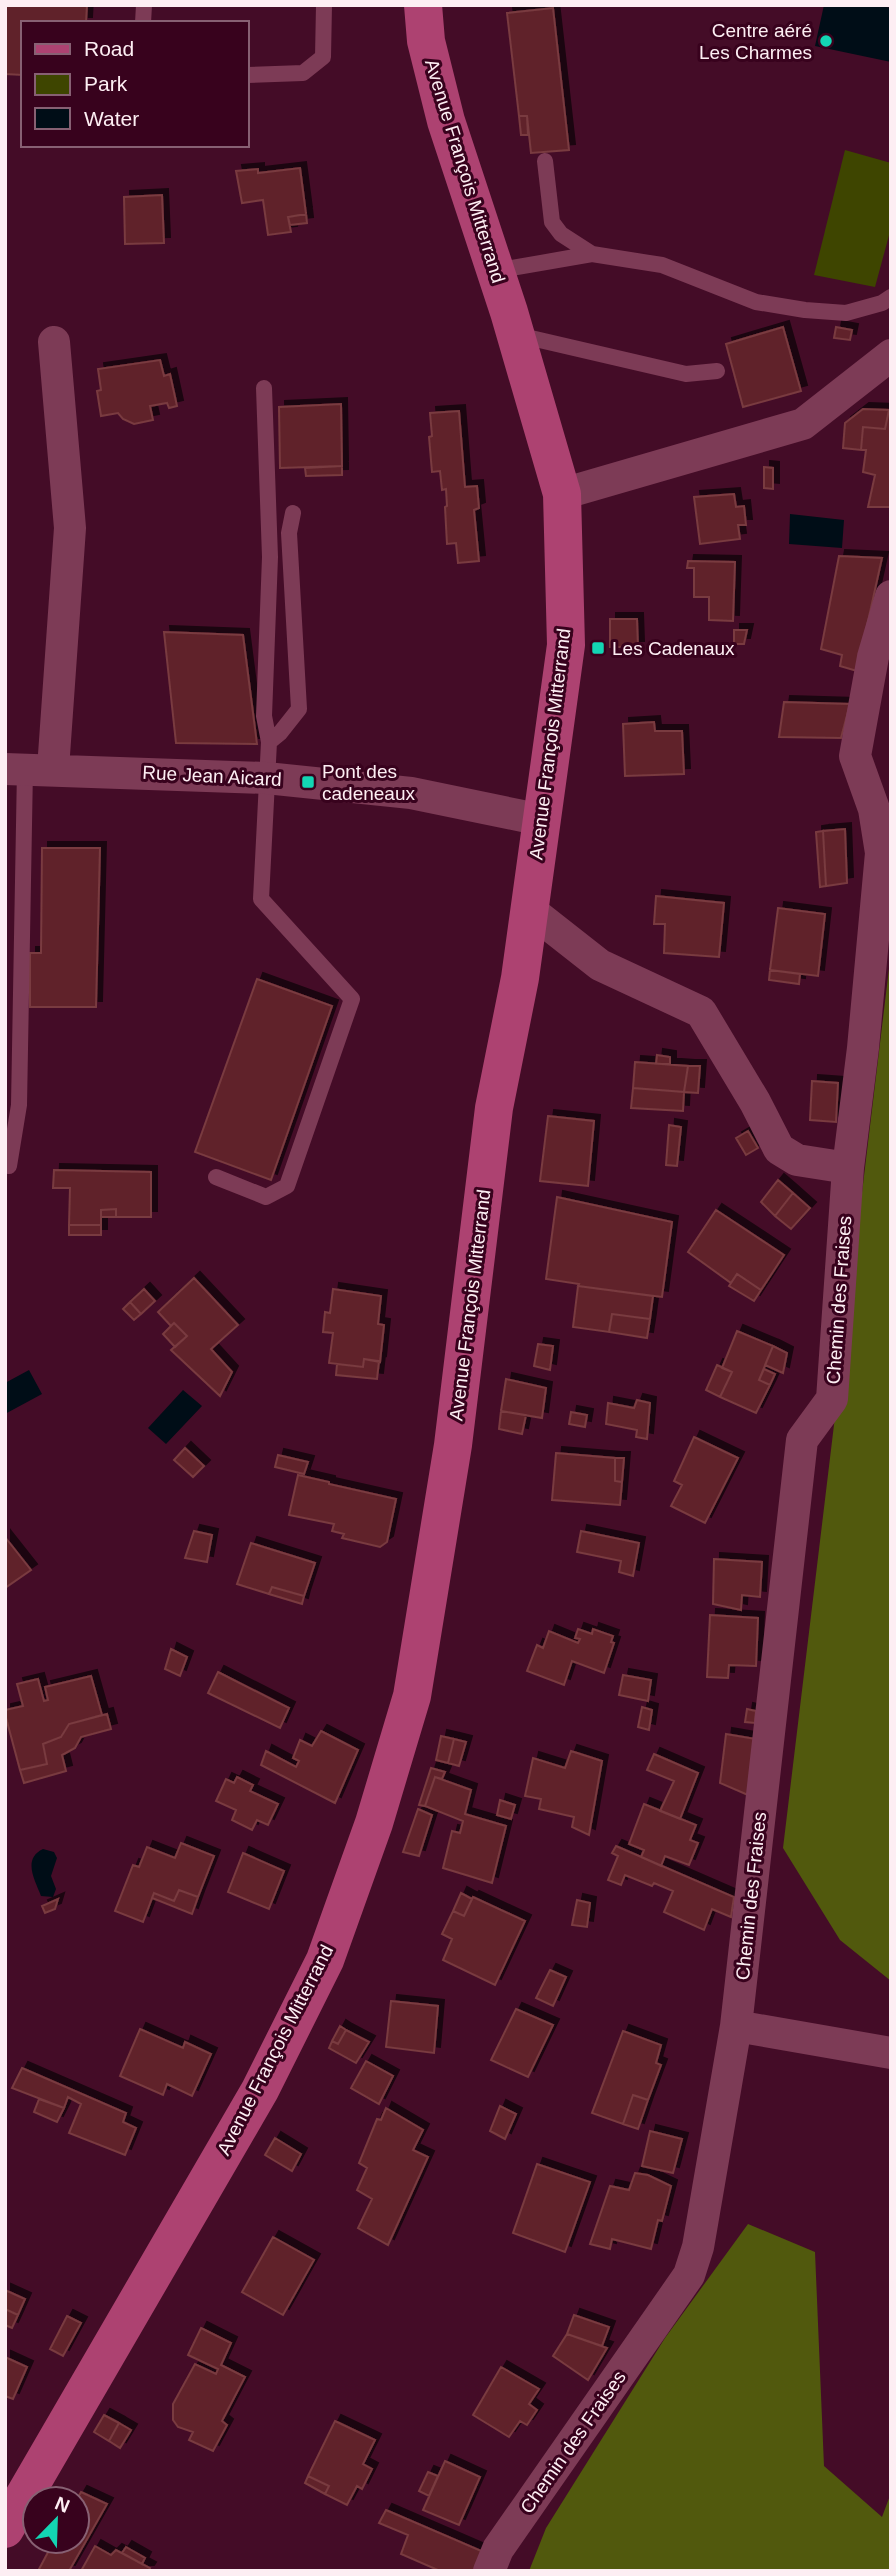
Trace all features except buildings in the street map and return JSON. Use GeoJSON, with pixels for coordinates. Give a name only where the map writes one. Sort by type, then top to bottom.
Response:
{"type":"FeatureCollection","features":[{"type":"Feature","properties":{"kind":"main road","name":"Avenue François Mitterrand"},"geometry":{"type":"LineString","coordinates":[[5,2529],[260,2090],[325,1960],[374,1823],[414,1682],[453,1446],[494,1108],[520,978],[566,645],[562,494],[516,334],[446,121],[426,41],[424,5]]}},
{"type":"Feature","properties":{"kind":"street"},"geometry":{"type":"LineString","coordinates":[[28,769],[70,528],[54,342]]}},
{"type":"Feature","properties":{"kind":"street"},"geometry":{"type":"LineString","coordinates":[[562,494],[803,425],[891,355]]}},
{"type":"Feature","properties":{"kind":"street","name":"Chemin des Fraises"},"geometry":{"type":"LineString","coordinates":[[489,2571],[498,2549],[689,2275],[698,2247],[736,2026],[802,1440],[832,1399],[848,1168],[863,1048],[881,853],[874,809],[855,756],[873,657],[891,596]]}},
{"type":"Feature","properties":{"kind":"street","name":"Rue Jean Aicard"},"geometry":{"type":"LineString","coordinates":[[28,769],[266,778],[411,793],[542,820]]}},
{"type":"Feature","properties":{"kind":"street"},"geometry":{"type":"LineString","coordinates":[[530,910],[600,965],[701,1012],[755,1102],[779,1149],[797,1160],[848,1168]]}},
{"type":"Feature","properties":{"kind":"street"},"geometry":{"type":"LineString","coordinates":[[736,2026],[891,2053]]}},
{"type":"Feature","properties":{"kind":"lane"},"geometry":{"type":"LineString","coordinates":[[248,75],[303,73],[323,57],[324,5]]}},
{"type":"Feature","properties":{"kind":"lane"},"geometry":{"type":"LineString","coordinates":[[545,161],[552,222],[561,234],[592,254]]}},
{"type":"Feature","properties":{"kind":"lane"},"geometry":{"type":"LineString","coordinates":[[495,271],[592,254],[662,265],[757,302],[805,310],[846,313],[882,303],[891,297]]}},
{"type":"Feature","properties":{"kind":"lane"},"geometry":{"type":"LineString","coordinates":[[516,334],[686,374],[717,371]]}},
{"type":"Feature","properties":{"kind":"lane"},"geometry":{"type":"LineString","coordinates":[[216,1177],[266,1197],[287,1186],[352,999],[261,899],[269,742],[264,716],[270,557],[264,388]]}},
{"type":"Feature","properties":{"kind":"lane"},"geometry":{"type":"LineString","coordinates":[[269,742],[299,709],[289,533],[293,513]]}},
{"type":"Feature","properties":{"kind":"lane"},"geometry":{"type":"LineString","coordinates":[[9,1166],[19,1105],[28,769]]}},
{"type":"Feature","properties":{"kind":"green space"},"geometry":{"type":"Polygon","coordinates":[[[845,150],[891,163],[891,228],[875,287],[814,275],[845,150]]]}},
{"type":"Feature","properties":{"kind":"green space"},"geometry":{"type":"Polygon","coordinates":[[[891,952],[891,1981],[840,1940],[783,1848],[891,952]]]}},
{"type":"Feature","properties":{"kind":"green space"},"geometry":{"type":"Polygon","coordinates":[[[748,2224],[815,2252],[824,2466],[882,2517],[891,2493],[891,2571],[529,2571],[546,2528],[665,2338],[748,2224]]]}},
{"type":"Feature","properties":{"kind":"water"},"geometry":{"type":"Polygon","coordinates":[[[824,5],[878,5],[891,8],[891,62],[815,46],[824,5]]]}},
{"type":"Feature","properties":{"kind":"water"},"geometry":{"type":"Polygon","coordinates":[[[790,514],[844,520],[842,548],[789,544],[790,514]]]}},
{"type":"Feature","properties":{"kind":"water"},"geometry":{"type":"Polygon","coordinates":[[[29,1370],[42,1394],[5,1414],[5,1383],[29,1370]]]}},
{"type":"Feature","properties":{"kind":"water"},"geometry":{"type":"Polygon","coordinates":[[[183,1390],[202,1406],[166,1444],[148,1428],[183,1390]]]}},
{"type":"Feature","properties":{"kind":"water"},"geometry":{"type":"Polygon","coordinates":[[[43,1849],[54,1852],[57,1858],[51,1876],[56,1889],[53,1897],[41,1896],[33,1877],[33,1858],[43,1849]]]}},
{"type":"Feature","properties":{"kind":"place","name":"Centre aéré Les Charmes"},"geometry":{"type":"Point","coordinates":[826,41]}},
{"type":"Feature","properties":{"kind":"place","name":"Les Cadenaux"},"geometry":{"type":"Point","coordinates":[598,648]}},
{"type":"Feature","properties":{"kind":"place","name":"Pont des cadeneaux"},"geometry":{"type":"Point","coordinates":[308,782]}}]}
